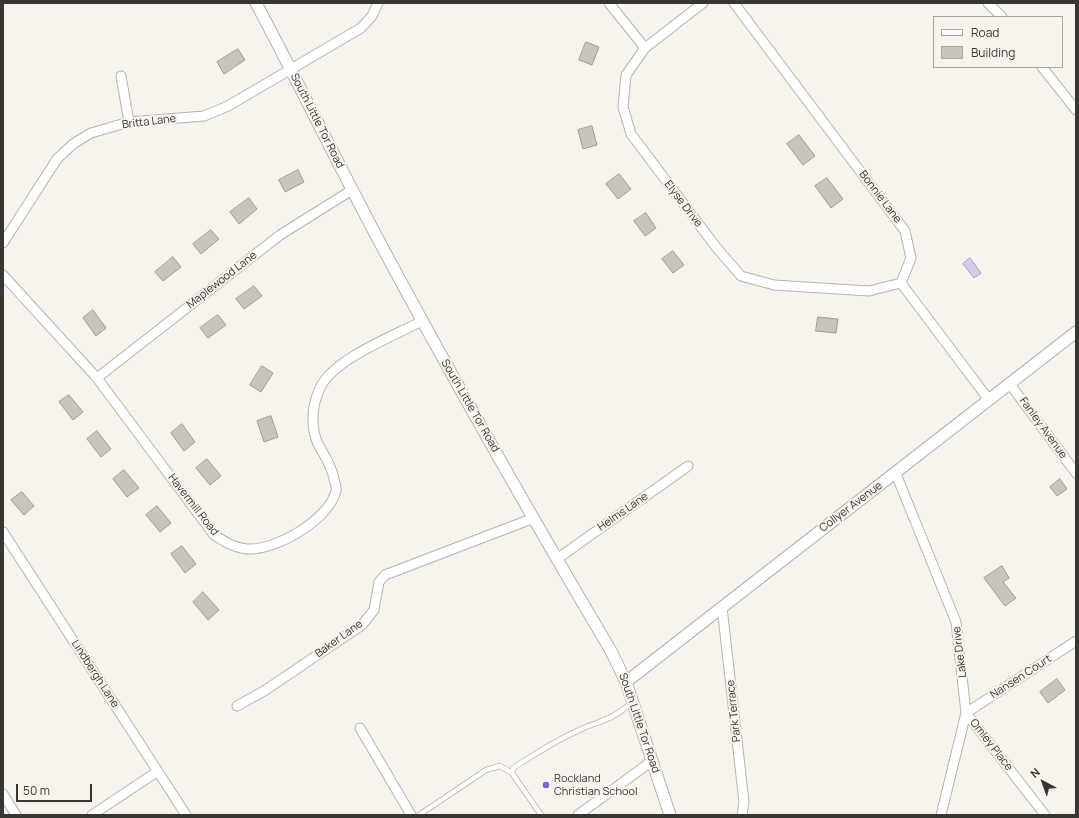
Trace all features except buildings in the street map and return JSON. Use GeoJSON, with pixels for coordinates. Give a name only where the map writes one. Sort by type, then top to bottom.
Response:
{"type":"FeatureCollection","features":[{"type":"Feature","properties":{"kind":"street","name":"South Little Tor Road"},"geometry":{"type":"LineString","coordinates":[[256,3],[352,190],[422,321],[611,651],[626,682],[670,815]]}},
{"type":"Feature","properties":{"kind":"street","name":"Britta Lane"},"geometry":{"type":"LineString","coordinates":[[3,243],[44,178],[57,160],[72,144],[91,133],[129,122],[204,116],[228,106],[361,28],[372,16],[378,3]]}},
{"type":"Feature","properties":{"kind":"street"},"geometry":{"type":"LineString","coordinates":[[609,3],[644,48]]}},
{"type":"Feature","properties":{"kind":"street","name":"Elyse Drive"},"geometry":{"type":"LineString","coordinates":[[703,3],[644,48],[626,75],[623,107],[630,134],[716,247],[741,276],[774,285],[869,291],[901,283]]}},
{"type":"Feature","properties":{"kind":"street","name":"Bonnie Lane"},"geometry":{"type":"LineString","coordinates":[[734,3],[905,231],[911,258],[901,283]]}},
{"type":"Feature","properties":{"kind":"street"},"geometry":{"type":"LineString","coordinates":[[988,3],[1001,16]]}},
{"type":"Feature","properties":{"kind":"street"},"geometry":{"type":"LineString","coordinates":[[1043,68],[1076,110]]}},
{"type":"Feature","properties":{"kind":"street"},"geometry":{"type":"LineString","coordinates":[[121,76],[129,122]]}},
{"type":"Feature","properties":{"kind":"street","name":"Maplewood Lane"},"geometry":{"type":"LineString","coordinates":[[97,378],[280,235],[352,190]]}},
{"type":"Feature","properties":{"kind":"street","name":"Havermill Road"},"geometry":{"type":"LineString","coordinates":[[3,275],[97,378],[214,535],[229,544],[246,549],[264,548],[291,536],[321,515],[330,504],[336,490],[333,472],[317,442],[312,424],[313,405],[320,386],[334,368],[350,358],[422,321]]}},
{"type":"Feature","properties":{"kind":"street"},"geometry":{"type":"LineString","coordinates":[[901,283],[989,400]]}},
{"type":"Feature","properties":{"kind":"street","name":"Collyer Avenue"},"geometry":{"type":"LineString","coordinates":[[626,682],[896,474],[1009,383],[1076,332]]}},
{"type":"Feature","properties":{"kind":"street","name":"Fanley Avenue"},"geometry":{"type":"LineString","coordinates":[[1009,383],[1076,474]]}},
{"type":"Feature","properties":{"kind":"street","name":"Helms Lane"},"geometry":{"type":"LineString","coordinates":[[557,559],[688,466]]}},
{"type":"Feature","properties":{"kind":"street","name":"Lake Drive"},"geometry":{"type":"LineString","coordinates":[[896,474],[956,622],[966,713],[942,815]]}},
{"type":"Feature","properties":{"kind":"street","name":"Baker Lane"},"geometry":{"type":"LineString","coordinates":[[237,706],[264,691],[362,625],[374,610],[379,582],[385,575],[534,518]]}},
{"type":"Feature","properties":{"kind":"street","name":"Lindbergh Lane"},"geometry":{"type":"LineString","coordinates":[[3,532],[186,815]]}},
{"type":"Feature","properties":{"kind":"street","name":"Park Terrace"},"geometry":{"type":"LineString","coordinates":[[722,607],[744,802],[742,815]]}},
{"type":"Feature","properties":{"kind":"street","name":"Nansen Court"},"geometry":{"type":"LineString","coordinates":[[966,713],[1076,641]]}},
{"type":"Feature","properties":{"kind":"street","name":"Omley Place"},"geometry":{"type":"LineString","coordinates":[[966,713],[1045,815]]}},
{"type":"Feature","properties":{"kind":"street"},"geometry":{"type":"LineString","coordinates":[[360,728],[411,815]]}},
{"type":"Feature","properties":{"kind":"street"},"geometry":{"type":"LineString","coordinates":[[578,815],[652,762]]}},
{"type":"Feature","properties":{"kind":"street"},"geometry":{"type":"LineString","coordinates":[[92,815],[158,771]]}},
{"type":"Feature","properties":{"kind":"street"},"geometry":{"type":"LineString","coordinates":[[3,794],[16,815]]}},
{"type":"Feature","properties":{"kind":"lane"},"geometry":{"type":"LineString","coordinates":[[512,773],[513,768],[561,739],[580,730],[606,721],[620,713],[633,702]]}},
{"type":"Feature","properties":{"kind":"lane"},"geometry":{"type":"LineString","coordinates":[[419,815],[486,770],[500,766],[512,773],[541,815]]}},
{"type":"Feature","properties":{"kind":"shaded area"},"geometry":{"type":"Polygon","coordinates":[[[970,258],[981,273],[974,278],[963,264],[970,258]]]}},
{"type":"Feature","properties":{"kind":"place","name":"Rockland Christian School"},"geometry":{"type":"Point","coordinates":[546,785]}}]}
